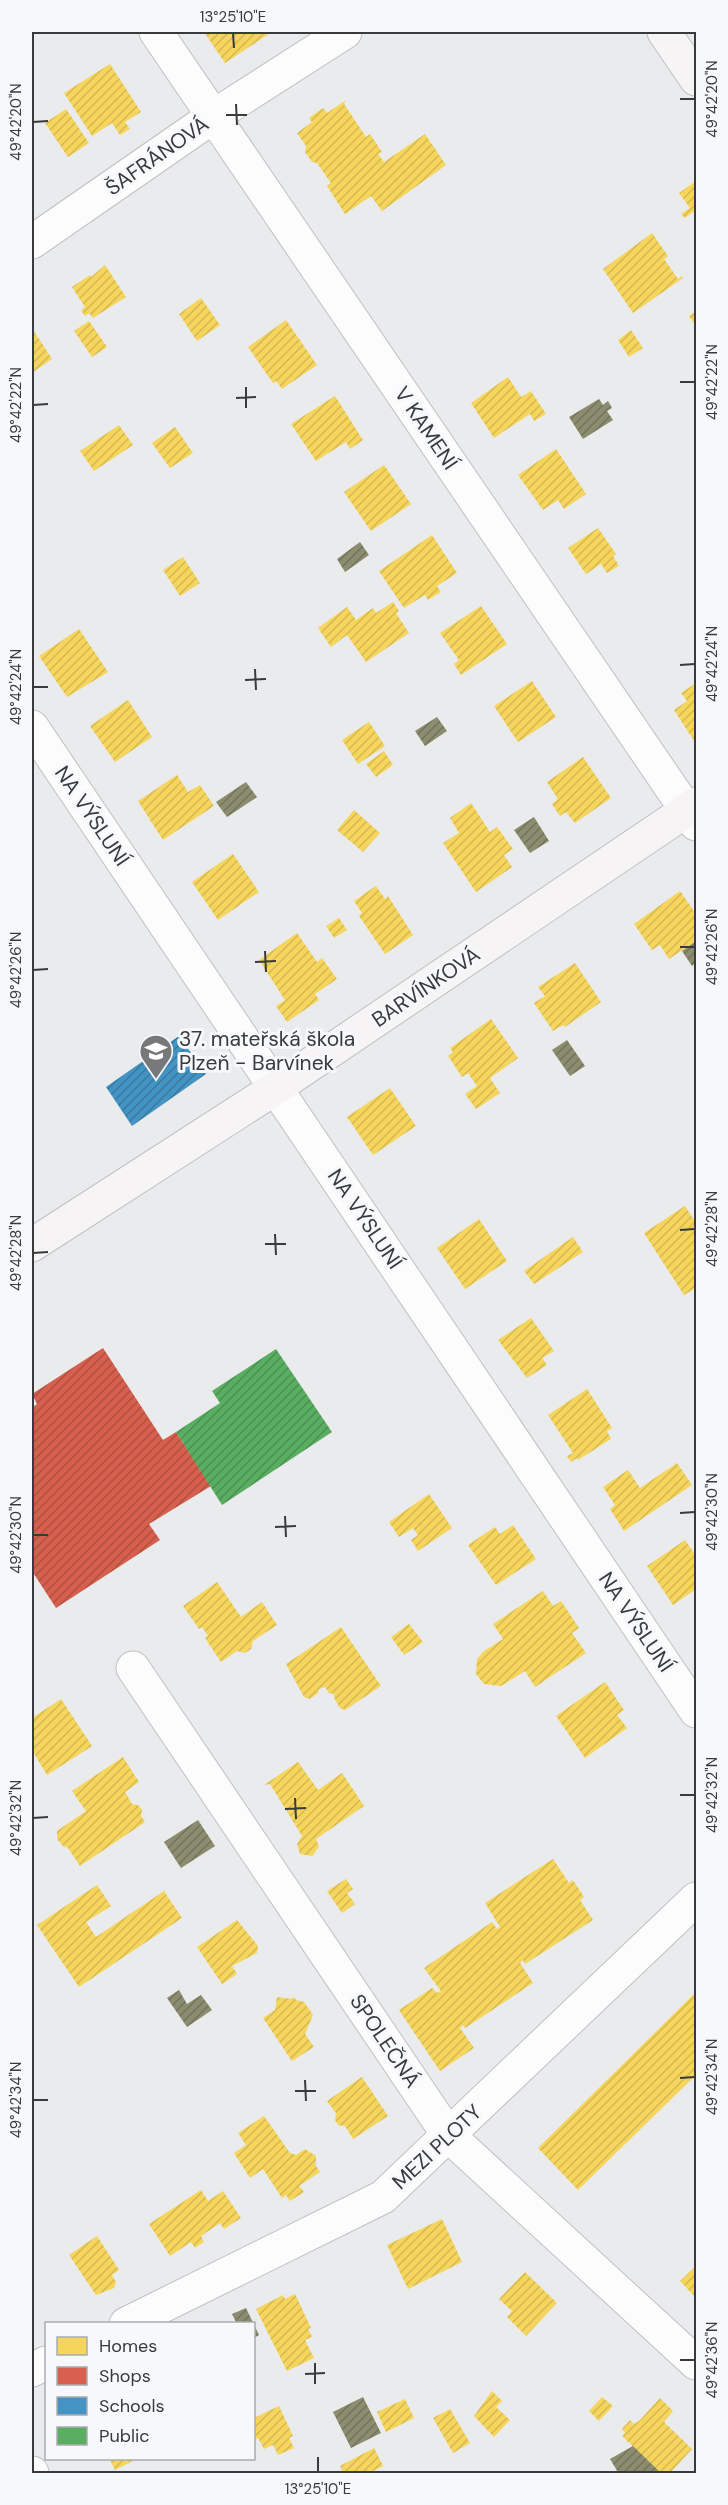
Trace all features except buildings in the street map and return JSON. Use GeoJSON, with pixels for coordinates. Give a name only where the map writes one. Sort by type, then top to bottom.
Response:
{"type":"FeatureCollection","features":[{"type":"Feature","properties":{"kind":"street","name":"V KAMENÍ"},"geometry":{"type":"LineString","coordinates":[[156,32],[693,813]]}},
{"type":"Feature","properties":{"kind":"street","name":"ŠAFRÁNOVÁ"},"geometry":{"type":"LineString","coordinates":[[32,243],[214,116],[345,32]]}},
{"type":"Feature","properties":{"kind":"street"},"geometry":{"type":"LineString","coordinates":[[664,32],[696,80]]}},
{"type":"Feature","properties":{"kind":"street","name":"NA VÝSLUNÍ"},"geometry":{"type":"LineString","coordinates":[[32,727],[696,1711]]}},
{"type":"Feature","properties":{"kind":"street","name":"BARVÍNKOVÁ"},"geometry":{"type":"LineString","coordinates":[[32,1245],[693,813]]}},
{"type":"Feature","properties":{"kind":"street","name":"SPOLEČNÁ"},"geometry":{"type":"LineString","coordinates":[[133,1668],[449,2136],[696,2363]]}},
{"type":"Feature","properties":{"kind":"street","name":"MEZI PLOTY"},"geometry":{"type":"LineString","coordinates":[[130,2322],[383,2197],[696,1899]]}},
{"type":"Feature","properties":{"kind":"place","name":"37. mateřská škola Plzeň - Barvínek"},"geometry":{"type":"Point","coordinates":[156,1080]}}]}
